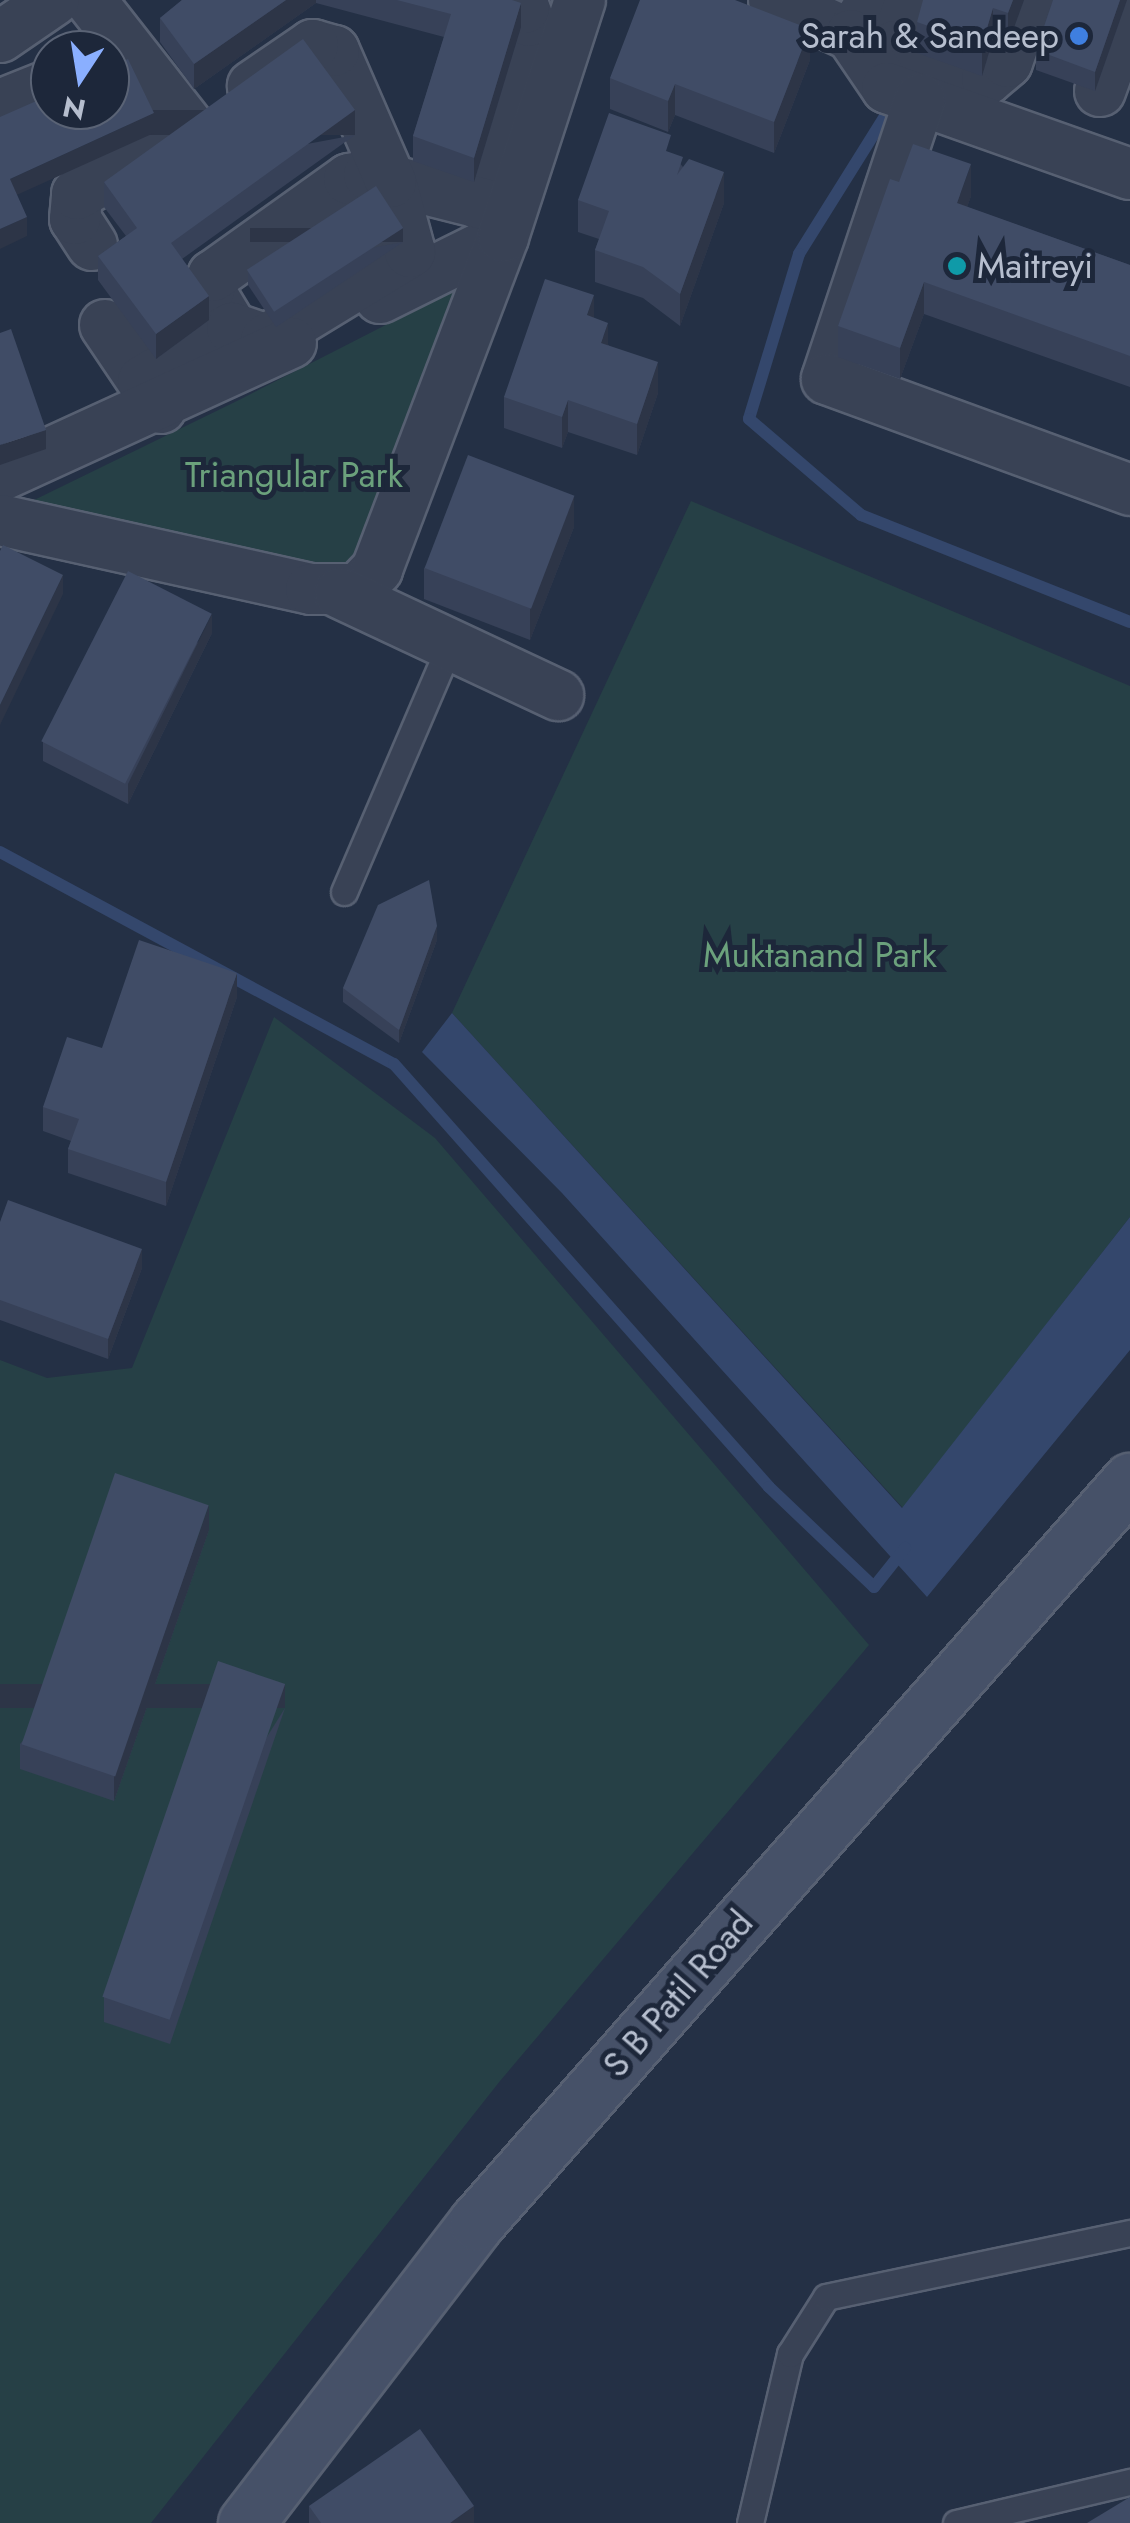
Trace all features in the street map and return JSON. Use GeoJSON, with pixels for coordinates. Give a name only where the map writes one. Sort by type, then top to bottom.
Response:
{"type":"FeatureCollection","features":[{"type":"Feature","properties":{"kind":"street"},"geometry":{"type":"LineString","coordinates":[[0,37],[54,0]]}},
{"type":"Feature","properties":{"kind":"street"},"geometry":{"type":"LineString","coordinates":[[90,0],[136,44],[191,129]]}},
{"type":"Feature","properties":{"kind":"street"},"geometry":{"type":"LineString","coordinates":[[494,0],[524,8],[529,21],[497,217]]}},
{"type":"Feature","properties":{"kind":"street"},"geometry":{"type":"LineString","coordinates":[[340,593],[377,569],[497,217],[580,0]]}},
{"type":"Feature","properties":{"kind":"street"},"geometry":{"type":"LineString","coordinates":[[774,0],[880,19],[993,77],[1029,0]]}},
{"type":"Feature","properties":{"kind":"street"},"geometry":{"type":"LineString","coordinates":[[1025,60],[1046,0]]}},
{"type":"Feature","properties":{"kind":"street"},"geometry":{"type":"LineString","coordinates":[[1100,90],[1130,9]]}},
{"type":"Feature","properties":{"kind":"street"},"geometry":{"type":"LineString","coordinates":[[880,19],[876,80],[1130,174]]}},
{"type":"Feature","properties":{"kind":"street"},"geometry":{"type":"LineString","coordinates":[[92,244],[75,220],[77,194],[191,129],[325,44],[391,182],[410,252],[266,340],[232,328],[209,290],[213,276],[349,179],[391,182],[497,217]]}},
{"type":"Feature","properties":{"kind":"street"},"geometry":{"type":"LineString","coordinates":[[0,105],[30,92]]}},
{"type":"Feature","properties":{"kind":"street"},"geometry":{"type":"LineString","coordinates":[[920,99],[827,379],[1130,490]]}},
{"type":"Feature","properties":{"kind":"street"},"geometry":{"type":"LineString","coordinates":[[0,476],[497,217]]}},
{"type":"Feature","properties":{"kind":"street"},"geometry":{"type":"LineString","coordinates":[[106,325],[152,394]]}},
{"type":"Feature","properties":{"kind":"street"},"geometry":{"type":"LineString","coordinates":[[152,394],[232,328]]}},
{"type":"Feature","properties":{"kind":"street"},"geometry":{"type":"LineString","coordinates":[[0,520],[340,593],[558,695]]}},
{"type":"Feature","properties":{"kind":"street","name":"S B Patil Road"},"geometry":{"type":"LineString","coordinates":[[246,2523],[476,2222],[1130,1481]]}},
{"type":"Feature","properties":{"kind":"lane"},"geometry":{"type":"LineString","coordinates":[[344,892],[450,645]]}},
{"type":"Feature","properties":{"kind":"lane"},"geometry":{"type":"LineString","coordinates":[[750,2523],[790,2354],[826,2296],[1130,2233]]}},
{"type":"Feature","properties":{"kind":"lane"},"geometry":{"type":"LineString","coordinates":[[956,2523],[1130,2482]]}},
{"type":"Feature","properties":{"kind":"green space","name":"Triangular Park"},"geometry":{"type":"Polygon","coordinates":[[[462,286],[354,580],[28,503],[241,399],[462,286]]]}},
{"type":"Feature","properties":{"kind":"green space","name":"Muktanand Park"},"geometry":{"type":"Polygon","coordinates":[[[691,501],[1130,686],[1130,1217],[903,1508],[452,1013],[691,501]]]}},
{"type":"Feature","properties":{"kind":"green space"},"geometry":{"type":"Polygon","coordinates":[[[274,1017],[435,1138],[869,1645],[500,2081],[151,2523],[0,2523],[0,1360],[47,1378],[132,1368],[274,1017]]]}},
{"type":"Feature","properties":{"kind":"water"},"geometry":{"type":"Polygon","coordinates":[[[452,1013],[902,1508],[1130,1217],[1130,1350],[927,1597],[562,1193],[422,1052],[452,1013]]]}},
{"type":"Feature","properties":{"kind":"building"},"geometry":{"type":"Polygon","coordinates":[[[182,0],[286,0],[194,64],[160,18],[182,0]]]}},
{"type":"Feature","properties":{"kind":"building"},"geometry":{"type":"Polygon","coordinates":[[[397,0],[521,3],[474,158],[413,136],[451,14],[397,0]]]}},
{"type":"Feature","properties":{"kind":"building"},"geometry":{"type":"Polygon","coordinates":[[[640,0],[735,0],[810,29],[774,122],[675,84],[668,101],[610,78],[640,0]]]}},
{"type":"Feature","properties":{"kind":"building"},"geometry":{"type":"Polygon","coordinates":[[[923,0],[1013,0],[1008,13],[993,8],[982,45],[917,22],[923,0]]]}},
{"type":"Feature","properties":{"kind":"building","name":"Sarah & Sandeep"},"geometry":{"type":"Polygon","coordinates":[[[1053,0],[1120,0],[1095,72],[1036,50],[1053,0]]]}},
{"type":"Feature","properties":{"kind":"building"},"geometry":{"type":"Polygon","coordinates":[[[303,39],[355,110],[171,243],[209,296],[156,334],[98,256],[137,228],[104,182],[303,39]]]}},
{"type":"Feature","properties":{"kind":"building"},"geometry":{"type":"Polygon","coordinates":[[[130,63],[154,113],[130,124],[130,63]]]}},
{"type":"Feature","properties":{"kind":"building"},"geometry":{"type":"Polygon","coordinates":[[[30,104],[30,130],[117,130],[10,179],[27,217],[0,229],[0,117],[30,104]]]}},
{"type":"Feature","properties":{"kind":"building"},"geometry":{"type":"Polygon","coordinates":[[[609,113],[671,135],[666,151],[683,157],[677,175],[689,159],[724,172],[680,294],[643,267],[595,250],[609,211],[578,200],[609,113]]]}},
{"type":"Feature","properties":{"kind":"building","name":"Maitreyi"},"geometry":{"type":"Polygon","coordinates":[[[913,144],[971,164],[957,203],[1130,265],[1130,356],[924,282],[900,348],[838,326],[890,179],[899,182],[913,144]]]}},
{"type":"Feature","properties":{"kind":"building"},"geometry":{"type":"Polygon","coordinates":[[[376,186],[403,228],[274,312],[247,270],[376,186]]]}},
{"type":"Feature","properties":{"kind":"building"},"geometry":{"type":"Polygon","coordinates":[[[545,279],[594,295],[587,315],[608,323],[601,343],[658,362],[637,424],[568,400],[562,417],[504,397],[545,279]]]}},
{"type":"Feature","properties":{"kind":"building"},"geometry":{"type":"Polygon","coordinates":[[[11,329],[46,430],[0,445],[0,333],[11,329]]]}},
{"type":"Feature","properties":{"kind":"building"},"geometry":{"type":"Polygon","coordinates":[[[468,455],[574,496],[531,609],[425,568],[468,455]]]}},
{"type":"Feature","properties":{"kind":"building"},"geometry":{"type":"Polygon","coordinates":[[[3,545],[63,575],[0,705],[0,551],[3,545]]]}},
{"type":"Feature","properties":{"kind":"building"},"geometry":{"type":"Polygon","coordinates":[[[128,571],[212,614],[125,784],[41,741],[128,571]]]}},
{"type":"Feature","properties":{"kind":"building"},"geometry":{"type":"Polygon","coordinates":[[[429,880],[437,926],[399,1030],[343,988],[378,905],[429,880]]]}},
{"type":"Feature","properties":{"kind":"building"},"geometry":{"type":"Polygon","coordinates":[[[139,940],[237,973],[166,1182],[68,1149],[79,1119],[43,1107],[67,1037],[102,1048],[139,940]]]}},
{"type":"Feature","properties":{"kind":"building"},"geometry":{"type":"Polygon","coordinates":[[[8,1200],[142,1249],[108,1339],[0,1300],[0,1222],[8,1200]]]}},
{"type":"Feature","properties":{"kind":"building"},"geometry":{"type":"Polygon","coordinates":[[[115,1473],[209,1505],[115,1777],[22,1744],[115,1473]]]}},
{"type":"Feature","properties":{"kind":"building"},"geometry":{"type":"Polygon","coordinates":[[[218,1661],[285,1684],[170,2020],[102,1997],[218,1661]]]}},
{"type":"Feature","properties":{"kind":"building"},"geometry":{"type":"Polygon","coordinates":[[[420,2429],[474,2506],[450,2523],[321,2523],[309,2506],[420,2429]]]}},
{"type":"Feature","properties":{"kind":"building"},"geometry":{"type":"Polygon","coordinates":[[[1130,2497],[1130,2523],[1087,2523],[1130,2497]]]}},
{"type":"Feature","properties":{"kind":"waterway"},"geometry":{"type":"LineString","coordinates":[[887,113],[799,254],[749,419],[861,515],[1130,622]]}},
{"type":"Feature","properties":{"kind":"waterway"},"geometry":{"type":"LineString","coordinates":[[0,852],[394,1064],[769,1487],[874,1587],[905,1548]]}},
{"type":"Feature","properties":{"kind":"place","name":"Sarah & Sandeep"},"geometry":{"type":"Point","coordinates":[1079,36]}},
{"type":"Feature","properties":{"kind":"place","name":"Maitreyi"},"geometry":{"type":"Point","coordinates":[957,266]}}]}
